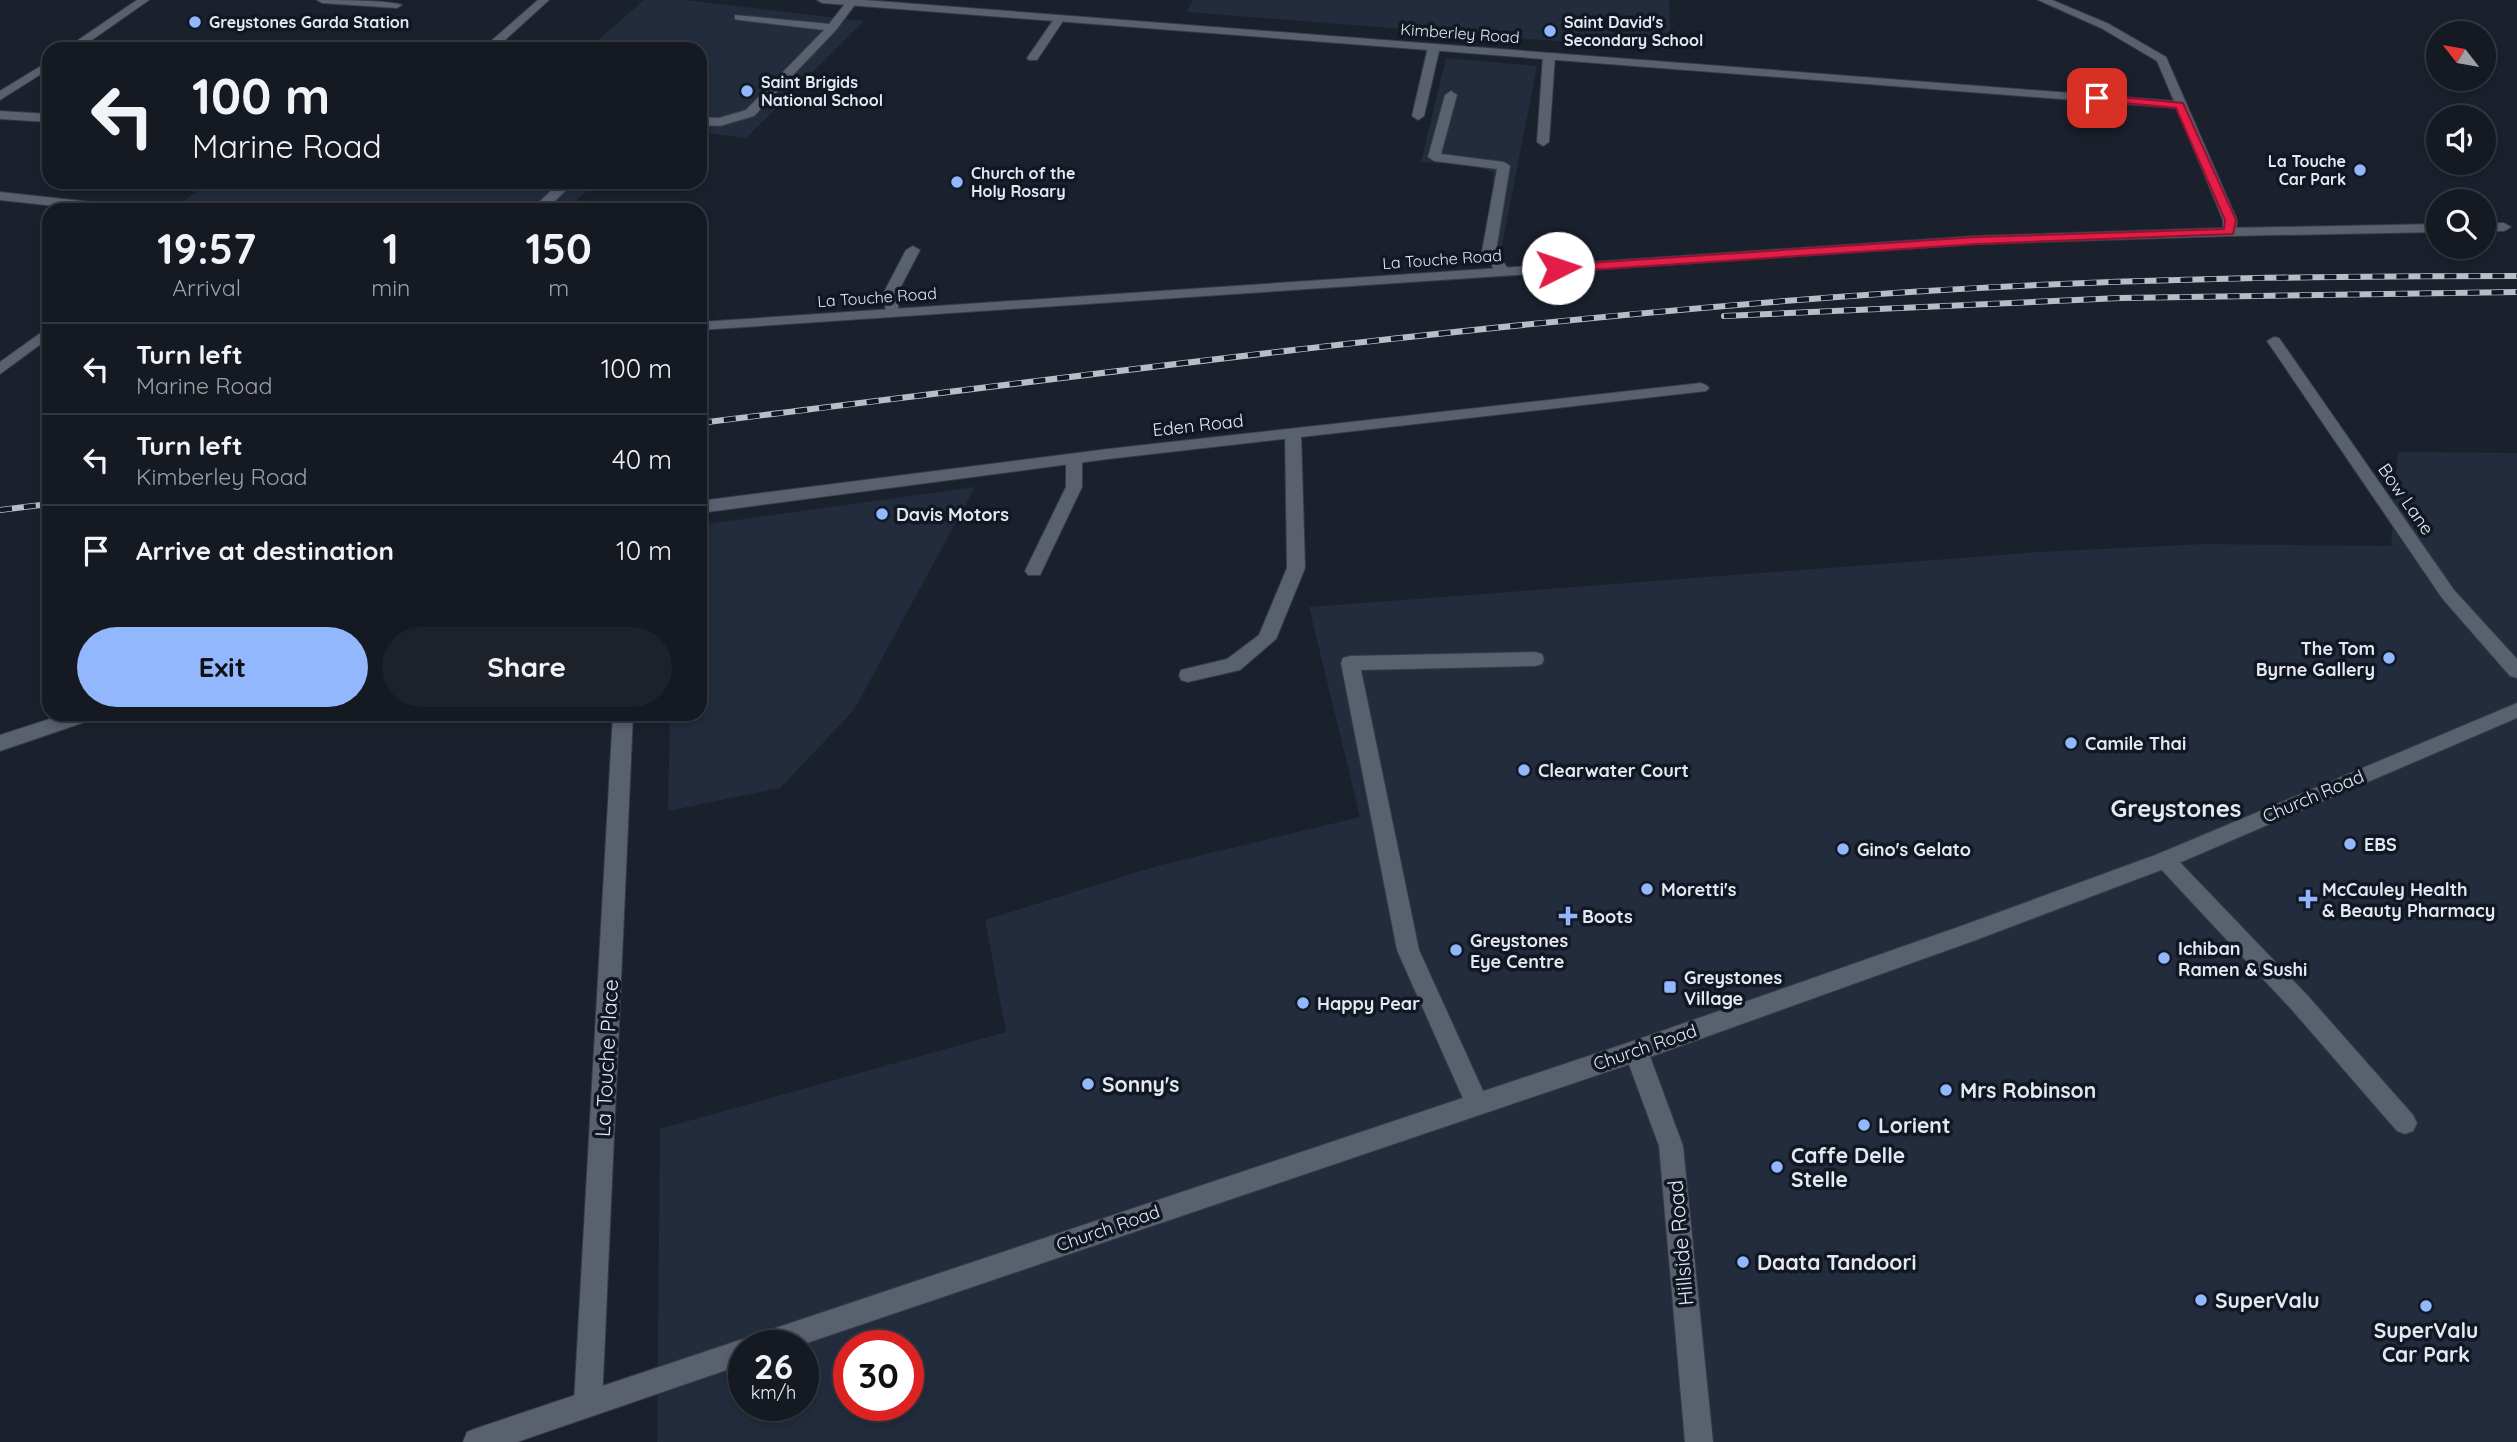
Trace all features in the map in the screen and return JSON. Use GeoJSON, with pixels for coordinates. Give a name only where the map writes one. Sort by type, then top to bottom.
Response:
{"type":"FeatureCollection","features":[{"type":"Feature","properties":{"kind":"street"},"geometry":{"type":"LineString","coordinates":[[81,42],[144,0]]}},
{"type":"Feature","properties":{"kind":"street"},"geometry":{"type":"LineString","coordinates":[[322,0],[397,5]]}},
{"type":"Feature","properties":{"kind":"street"},"geometry":{"type":"LineString","coordinates":[[496,42],[544,0]]}},
{"type":"Feature","properties":{"kind":"street","name":"Kimberley Road"},"geometry":{"type":"LineString","coordinates":[[822,0],[2180,105]]}},
{"type":"Feature","properties":{"kind":"street"},"geometry":{"type":"LineString","coordinates":[[2043,0],[2105,26],[2162,59],[2230,220],[2229,232]]}},
{"type":"Feature","properties":{"kind":"street"},"geometry":{"type":"LineString","coordinates":[[707,121],[720,122],[750,113],[832,28],[852,2]]}},
{"type":"Feature","properties":{"kind":"street"},"geometry":{"type":"LineString","coordinates":[[738,17],[832,28]]}},
{"type":"Feature","properties":{"kind":"street"},"geometry":{"type":"LineString","coordinates":[[1033,58],[1060,18]]}},
{"type":"Feature","properties":{"kind":"street"},"geometry":{"type":"LineString","coordinates":[[1418,116],[1434,47]]}},
{"type":"Feature","properties":{"kind":"street"},"geometry":{"type":"LineString","coordinates":[[1543,142],[1549,56]]}},
{"type":"Feature","properties":{"kind":"street"},"geometry":{"type":"LineString","coordinates":[[0,96],[42,69]]}},
{"type":"Feature","properties":{"kind":"street"},"geometry":{"type":"LineString","coordinates":[[1451,94],[1434,157],[1504,166],[1489,251],[1503,272]]}},
{"type":"Feature","properties":{"kind":"street"},"geometry":{"type":"LineString","coordinates":[[0,115],[42,118]]}},
{"type":"Feature","properties":{"kind":"street"},"geometry":{"type":"LineString","coordinates":[[546,203],[560,189]]}},
{"type":"Feature","properties":{"kind":"street"},"geometry":{"type":"LineString","coordinates":[[0,196],[64,203]]}},
{"type":"Feature","properties":{"kind":"street"},"geometry":{"type":"LineString","coordinates":[[2496,226],[2504,226]]}},
{"type":"Feature","properties":{"kind":"street","name":"La Touche Road"},"geometry":{"type":"LineString","coordinates":[[707,326],[1977,240],[2426,228]]}},
{"type":"Feature","properties":{"kind":"street"},"geometry":{"type":"LineString","coordinates":[[892,313],[890,293],[913,250]]}},
{"type":"Feature","properties":{"kind":"street"},"geometry":{"type":"LineString","coordinates":[[0,369],[42,336]]}},
{"type":"Feature","properties":{"kind":"street","name":"Bow Lane"},"geometry":{"type":"LineString","coordinates":[[2274,341],[2448,594],[2517,671]]}},
{"type":"Feature","properties":{"kind":"street","name":"Eden Road"},"geometry":{"type":"LineString","coordinates":[[707,506],[1074,459],[1701,388]]}},
{"type":"Feature","properties":{"kind":"street"},"geometry":{"type":"LineString","coordinates":[[1188,675],[1233,665],[1267,639],[1296,568],[1293,434]]}},
{"type":"Feature","properties":{"kind":"street"},"geometry":{"type":"LineString","coordinates":[[1034,570],[1074,487],[1074,459]]}},
{"type":"Feature","properties":{"kind":"street"},"geometry":{"type":"LineString","coordinates":[[1477,1104],[1408,950],[1350,663],[1535,659]]}},
{"type":"Feature","properties":{"kind":"street","name":"Church Road"},"geometry":{"type":"LineString","coordinates":[[806,1330],[1636,1051],[2165,860],[2517,710]]}},
{"type":"Feature","properties":{"kind":"street"},"geometry":{"type":"LineString","coordinates":[[0,743],[66,721]]}},
{"type":"Feature","properties":{"kind":"street","name":"La Touche Place"},"geometry":{"type":"LineString","coordinates":[[588,1402],[623,721]]}},
{"type":"Feature","properties":{"kind":"street"},"geometry":{"type":"LineString","coordinates":[[2165,860],[2300,1003],[2405,1123]]}},
{"type":"Feature","properties":{"kind":"street","name":"Hillside Road"},"geometry":{"type":"LineString","coordinates":[[1636,1051],[1671,1146],[1699,1442]]}},
{"type":"Feature","properties":{"kind":"street"},"geometry":{"type":"LineString","coordinates":[[477,1442],[728,1356]]}},
{"type":"Feature","properties":{"kind":"shaded area","name":"Saint Brigids National School"},"geometry":{"type":"Polygon","coordinates":[[[644,0],[684,0],[864,21],[746,138],[707,133],[707,42],[596,42],[644,0]]]}},
{"type":"Feature","properties":{"kind":"shaded area","name":"Saint David's Secondary School"},"geometry":{"type":"Polygon","coordinates":[[[1193,0],[1669,0],[1671,50],[1187,12],[1193,0]]]}},
{"type":"Feature","properties":{"kind":"shaded area"},"geometry":{"type":"Polygon","coordinates":[[[1446,58],[1537,66],[1501,251],[1490,252],[1493,172],[1472,165],[1421,162],[1446,58]]]}},
{"type":"Feature","properties":{"kind":"shaded area"},"geometry":{"type":"Polygon","coordinates":[[[201,189],[588,189],[574,203],[180,203],[201,189]]]}},
{"type":"Feature","properties":{"kind":"shaded area"},"geometry":{"type":"Polygon","coordinates":[[[2398,452],[2517,453],[2517,1442],[657,1442],[660,1129],[1006,1032],[985,920],[1157,866],[1360,817],[1309,607],[2039,552],[2204,544],[2391,546],[2398,452]]]}},
{"type":"Feature","properties":{"kind":"shaded area"},"geometry":{"type":"Polygon","coordinates":[[[975,487],[854,710],[780,788],[668,811],[670,721],[707,721],[707,524],[975,487]]]}},
{"type":"Feature","properties":{"kind":"railway"},"geometry":{"type":"LineString","coordinates":[[707,422],[1445,333],[1744,304],[1972,288],[2127,281],[2517,276]]}},
{"type":"Feature","properties":{"kind":"railway"},"geometry":{"type":"LineString","coordinates":[[1724,316],[2120,298],[2517,292]]}},
{"type":"Feature","properties":{"kind":"railway"},"geometry":{"type":"LineString","coordinates":[[0,510],[42,505]]}},
{"type":"Feature","properties":{"kind":"place","name":"Greystones Garda Station"},"geometry":{"type":"Point","coordinates":[195,22]}},
{"type":"Feature","properties":{"kind":"place","name":"Saint David's Secondary School"},"geometry":{"type":"Point","coordinates":[1550,31]}},
{"type":"Feature","properties":{"kind":"place","name":"Saint Brigids National School"},"geometry":{"type":"Point","coordinates":[747,91]}},
{"type":"Feature","properties":{"kind":"place","name":"La Touche Car Park"},"geometry":{"type":"Point","coordinates":[2360,170]}},
{"type":"Feature","properties":{"kind":"place","name":"Church of the Holy Rosary"},"geometry":{"type":"Point","coordinates":[957,182]}},
{"type":"Feature","properties":{"kind":"place","name":"Davis Motors"},"geometry":{"type":"Point","coordinates":[882,514]}},
{"type":"Feature","properties":{"kind":"place","name":"The Tom Byrne Gallery"},"geometry":{"type":"Point","coordinates":[2389,658]}},
{"type":"Feature","properties":{"kind":"place","name":"Camile Thai"},"geometry":{"type":"Point","coordinates":[2071,743]}},
{"type":"Feature","properties":{"kind":"place","name":"Clearwater Court"},"geometry":{"type":"Point","coordinates":[1524,770]}},
{"type":"Feature","properties":{"kind":"place","name":"EBS"},"geometry":{"type":"Point","coordinates":[2350,844]}},
{"type":"Feature","properties":{"kind":"place","name":"Gino's Gelato"},"geometry":{"type":"Point","coordinates":[1843,849]}},
{"type":"Feature","properties":{"kind":"place","name":"Moretti's"},"geometry":{"type":"Point","coordinates":[1647,889]}},
{"type":"Feature","properties":{"kind":"place","name":"McCauley Health & Beauty Pharmacy"},"geometry":{"type":"Point","coordinates":[2308,899]}},
{"type":"Feature","properties":{"kind":"place","name":"Boots"},"geometry":{"type":"Point","coordinates":[1568,916]}},
{"type":"Feature","properties":{"kind":"place","name":"Greystones Eye Centre"},"geometry":{"type":"Point","coordinates":[1456,950]}},
{"type":"Feature","properties":{"kind":"place","name":"Ichiban Ramen & Sushi"},"geometry":{"type":"Point","coordinates":[2164,958]}},
{"type":"Feature","properties":{"kind":"place","name":"Greystones Village"},"geometry":{"type":"Point","coordinates":[1670,987]}},
{"type":"Feature","properties":{"kind":"place","name":"Happy Pear"},"geometry":{"type":"Point","coordinates":[1303,1003]}},
{"type":"Feature","properties":{"kind":"place","name":"Sonny's"},"geometry":{"type":"Point","coordinates":[1088,1084]}},
{"type":"Feature","properties":{"kind":"place","name":"Mrs Robinson"},"geometry":{"type":"Point","coordinates":[1946,1090]}},
{"type":"Feature","properties":{"kind":"place","name":"Lorient"},"geometry":{"type":"Point","coordinates":[1864,1125]}},
{"type":"Feature","properties":{"kind":"place","name":"Caffe Delle Stelle"},"geometry":{"type":"Point","coordinates":[1777,1167]}},
{"type":"Feature","properties":{"kind":"place","name":"Daata Tandoori"},"geometry":{"type":"Point","coordinates":[1743,1262]}},
{"type":"Feature","properties":{"kind":"place","name":"SuperValu"},"geometry":{"type":"Point","coordinates":[2201,1300]}},
{"type":"Feature","properties":{"kind":"place","name":"SuperValu Car Park"},"geometry":{"type":"Point","coordinates":[2426,1306]}},
{"type":"Feature","properties":{"kind":"district","name":"Greystones"},"geometry":{"type":"Point","coordinates":[2176,808]}},
{"type":"Feature","properties":{"kind":"route"},"geometry":{"type":"LineString","coordinates":[[1558,268],[1977,240],[2229,232],[2230,220],[2180,105],[2097,98]]}}]}
